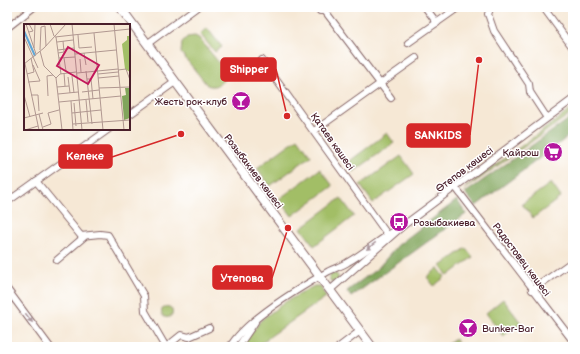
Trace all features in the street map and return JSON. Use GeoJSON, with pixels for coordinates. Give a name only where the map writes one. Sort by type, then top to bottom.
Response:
{"type":"FeatureCollection","features":[{"type":"Feature","properties":{"kind":"main road","name":"Розыбакиев көшесі"},"geometry":{"type":"LineString","coordinates":[[120,7],[372,347]]}},
{"type":"Feature","properties":{"kind":"street"},"geometry":{"type":"LineString","coordinates":[[7,28],[34,7]]}},
{"type":"Feature","properties":{"kind":"street"},"geometry":{"type":"LineString","coordinates":[[147,44],[197,7]]}},
{"type":"Feature","properties":{"kind":"street"},"geometry":{"type":"LineString","coordinates":[[317,7],[320,11],[325,11],[331,7]]}},
{"type":"Feature","properties":{"kind":"street"},"geometry":{"type":"LineString","coordinates":[[425,7],[437,23]]}},
{"type":"Feature","properties":{"kind":"street"},"geometry":{"type":"LineString","coordinates":[[408,43],[459,7]]}},
{"type":"Feature","properties":{"kind":"street"},"geometry":{"type":"LineString","coordinates":[[491,7],[488,14],[494,31],[529,84],[530,92],[548,118]]}},
{"type":"Feature","properties":{"kind":"street"},"geometry":{"type":"LineString","coordinates":[[543,7],[573,48]]}},
{"type":"Feature","properties":{"kind":"street"},"geometry":{"type":"LineString","coordinates":[[325,11],[391,98]]}},
{"type":"Feature","properties":{"kind":"street"},"geometry":{"type":"LineString","coordinates":[[314,131],[416,58]]}},
{"type":"Feature","properties":{"kind":"street","name":"Қатаев көшесі"},"geometry":{"type":"LineString","coordinates":[[262,60],[387,234]]}},
{"type":"Feature","properties":{"kind":"street"},"geometry":{"type":"LineString","coordinates":[[130,114],[175,82]]}},
{"type":"Feature","properties":{"kind":"street","name":"Өтепов көшесі"},"geometry":{"type":"LineString","coordinates":[[330,290],[404,225],[456,188],[573,99]]}},
{"type":"Feature","properties":{"kind":"street"},"geometry":{"type":"LineString","coordinates":[[7,202],[108,130]]}},
{"type":"Feature","properties":{"kind":"street"},"geometry":{"type":"LineString","coordinates":[[36,181],[76,233],[84,237]]}},
{"type":"Feature","properties":{"kind":"street","name":"Радостовец көшесі"},"geometry":{"type":"LineString","coordinates":[[456,188],[515,269],[548,312],[573,341]]}},
{"type":"Feature","properties":{"kind":"street","name":"Өтепов көшесі"},"geometry":{"type":"LineString","coordinates":[[230,347],[241,331],[271,308],[320,277],[359,255],[387,234],[404,225]]}},
{"type":"Feature","properties":{"kind":"street"},"geometry":{"type":"LineString","coordinates":[[57,260],[84,237],[100,234],[108,235],[144,296],[145,311],[166,347],[181,336],[189,337],[209,328]]}},
{"type":"Feature","properties":{"kind":"street"},"geometry":{"type":"LineString","coordinates":[[532,290],[573,261]]}},
{"type":"Feature","properties":{"kind":"street"},"geometry":{"type":"LineString","coordinates":[[7,289],[50,347]]}},
{"type":"Feature","properties":{"kind":"street","name":"Өтепов көшесі"},"geometry":{"type":"LineString","coordinates":[[238,347],[256,320]]}},
{"type":"Feature","properties":{"kind":"street"},"geometry":{"type":"LineString","coordinates":[[339,347],[360,331]]}},
{"type":"Feature","properties":{"kind":"green space"},"geometry":{"type":"Polygon","coordinates":[[[207,28],[222,47],[215,52],[200,34],[207,28]]]}},
{"type":"Feature","properties":{"kind":"green space"},"geometry":{"type":"Polygon","coordinates":[[[195,36],[199,38],[224,69],[225,78],[217,85],[207,85],[181,53],[182,42],[187,37],[195,36]]]}},
{"type":"Feature","properties":{"kind":"green space"},"geometry":{"type":"Polygon","coordinates":[[[573,108],[573,112],[464,190],[467,186],[573,108]]]}},
{"type":"Feature","properties":{"kind":"green space"},"geometry":{"type":"Polygon","coordinates":[[[573,116],[573,133],[476,206],[465,193],[573,116]]]}},
{"type":"Feature","properties":{"kind":"green space"},"geometry":{"type":"Polygon","coordinates":[[[387,133],[394,143],[353,172],[347,163],[387,133]]]}},
{"type":"Feature","properties":{"kind":"green space"},"geometry":{"type":"Polygon","coordinates":[[[298,138],[311,156],[270,186],[257,168],[298,138]]]}},
{"type":"Feature","properties":{"kind":"green space"},"geometry":{"type":"Polygon","coordinates":[[[401,156],[414,174],[373,203],[360,185],[401,156]]]}},
{"type":"Feature","properties":{"kind":"green space"},"geometry":{"type":"Polygon","coordinates":[[[320,169],[333,186],[292,216],[279,199],[320,169]]]}},
{"type":"Feature","properties":{"kind":"green space"},"geometry":{"type":"Polygon","coordinates":[[[551,183],[561,197],[533,218],[522,204],[551,183]]]}},
{"type":"Feature","properties":{"kind":"green space"},"geometry":{"type":"Polygon","coordinates":[[[341,198],[354,216],[314,246],[301,228],[341,198]]]}},
{"type":"Feature","properties":{"kind":"green space"},"geometry":{"type":"Polygon","coordinates":[[[457,200],[466,214],[351,297],[347,291],[378,268],[398,245],[457,200]]]}},
{"type":"Feature","properties":{"kind":"green space"},"geometry":{"type":"Polygon","coordinates":[[[466,248],[473,257],[448,276],[441,266],[466,248]]]}},
{"type":"Feature","properties":{"kind":"green space"},"geometry":{"type":"Polygon","coordinates":[[[438,268],[445,277],[434,286],[427,277],[438,268]]]}},
{"type":"Feature","properties":{"kind":"green space"},"geometry":{"type":"Polygon","coordinates":[[[334,273],[339,278],[334,283],[329,278],[334,273]]]}},
{"type":"Feature","properties":{"kind":"green space"},"geometry":{"type":"Polygon","coordinates":[[[314,286],[320,286],[326,297],[255,347],[242,347],[261,320],[285,302],[314,286]]]}},
{"type":"Feature","properties":{"kind":"green space"},"geometry":{"type":"Polygon","coordinates":[[[503,299],[521,323],[503,336],[486,313],[503,299]]]}},
{"type":"Feature","properties":{"kind":"green space"},"geometry":{"type":"Polygon","coordinates":[[[165,307],[169,307],[171,308],[171,316],[165,317],[162,314],[162,310],[165,307]]]}},
{"type":"Feature","properties":{"kind":"green space"},"geometry":{"type":"Polygon","coordinates":[[[455,339],[460,347],[443,347],[455,339]]]}},
{"type":"Feature","properties":{"kind":"place","name":"SANKIDS"},"geometry":{"type":"Point","coordinates":[479,60]}},
{"type":"Feature","properties":{"kind":"place","name":"Жесть рок-клуб"},"geometry":{"type":"Point","coordinates":[241,101]}},
{"type":"Feature","properties":{"kind":"place","name":"Shipper"},"geometry":{"type":"Point","coordinates":[287,116]}},
{"type":"Feature","properties":{"kind":"place","name":"Келеке"},"geometry":{"type":"Point","coordinates":[181,134]}},
{"type":"Feature","properties":{"kind":"place","name":"Қайрош"},"geometry":{"type":"Point","coordinates":[553,152]}},
{"type":"Feature","properties":{"kind":"place","name":"Розыбакиева"},"geometry":{"type":"Point","coordinates":[399,222]}},
{"type":"Feature","properties":{"kind":"place","name":"Утепова"},"geometry":{"type":"Point","coordinates":[288,228]}},
{"type":"Feature","properties":{"kind":"place","name":"Bunker-Bar"},"geometry":{"type":"Point","coordinates":[468,328]}}]}
